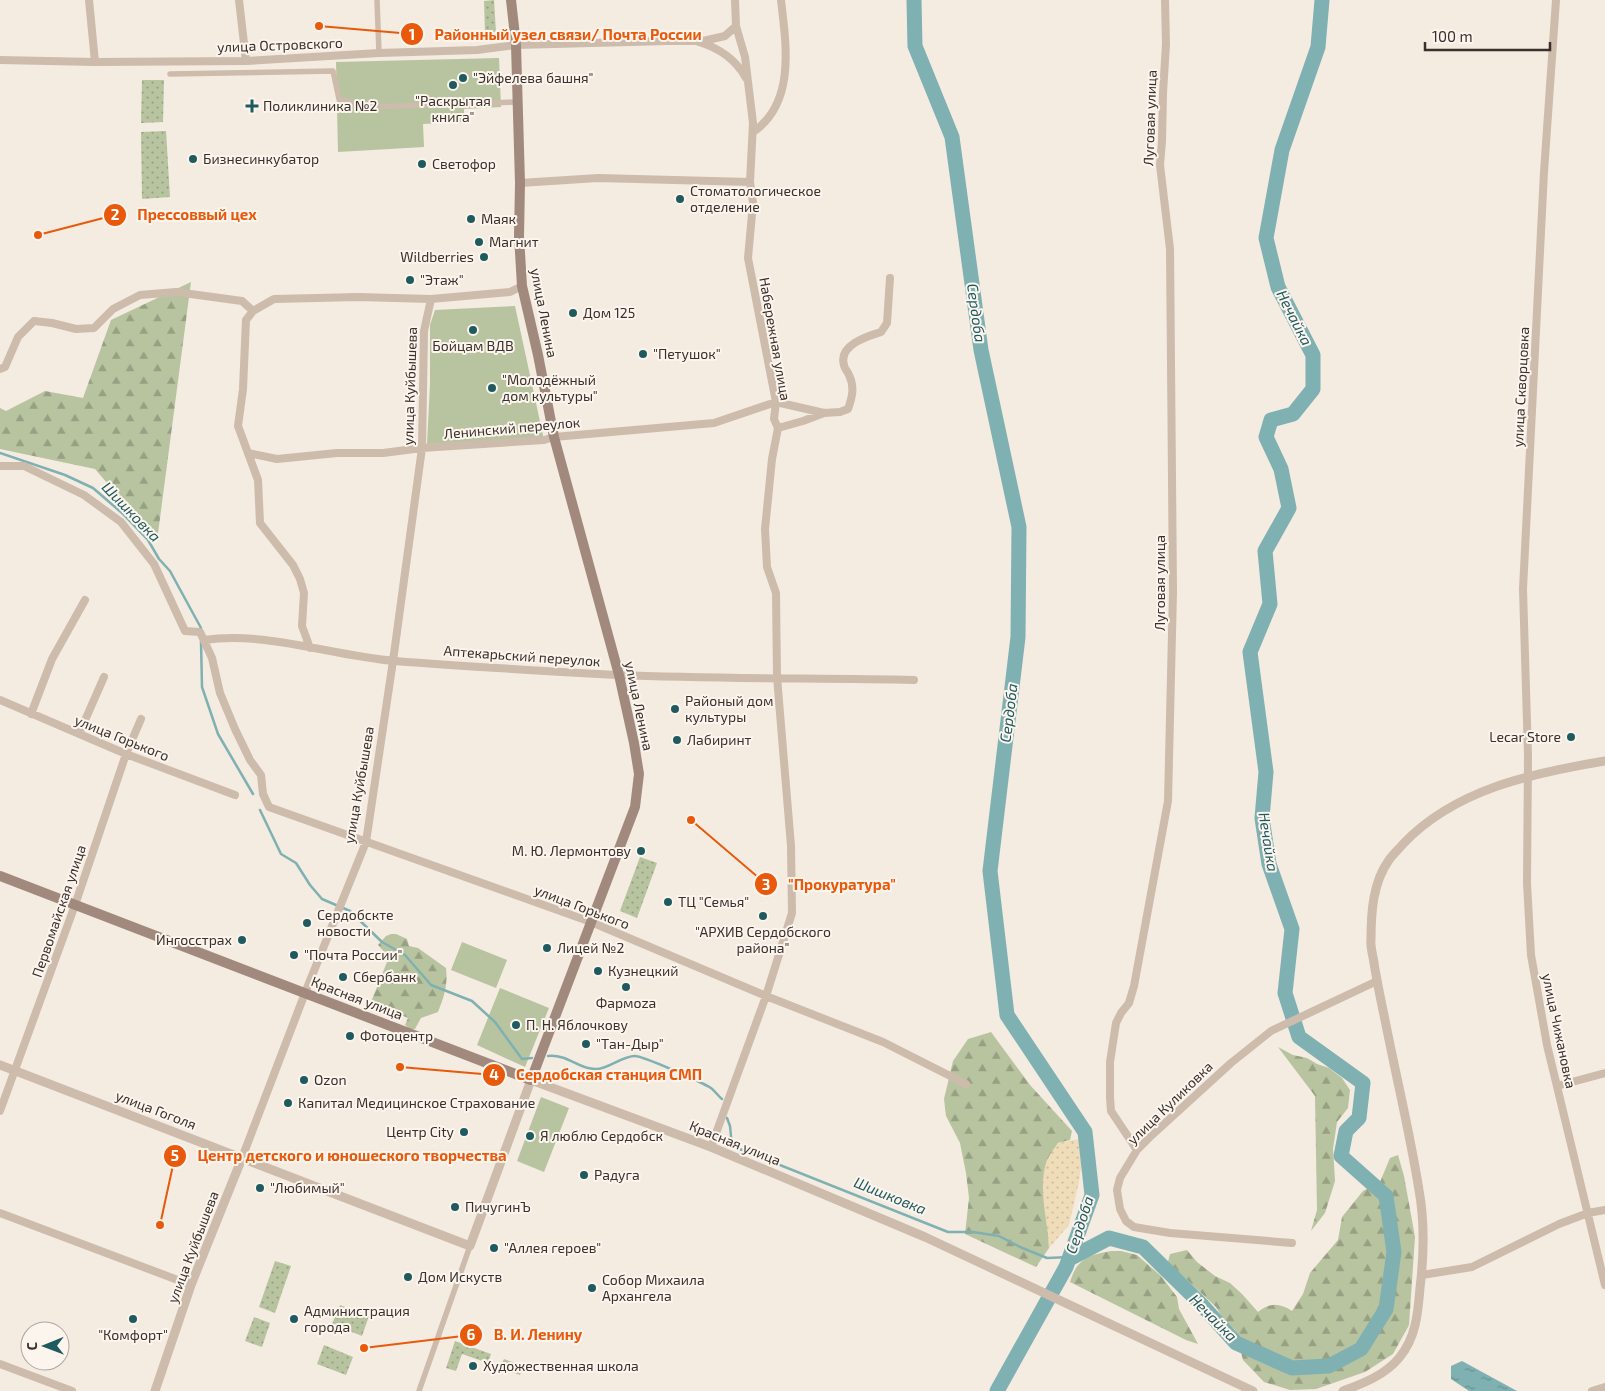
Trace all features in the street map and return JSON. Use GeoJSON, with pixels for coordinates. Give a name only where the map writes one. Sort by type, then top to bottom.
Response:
{"type":"FeatureCollection","features":[{"type":"Feature","properties":{"kind":"main road","name":"улица Ленина"},"geometry":{"type":"LineString","coordinates":[[511,0],[516,45],[520,183],[519,236],[522,286],[554,437],[619,674],[639,774],[635,807],[531,1080]]}},
{"type":"Feature","properties":{"kind":"main road","name":"Красная улица"},"geometry":{"type":"LineString","coordinates":[[0,876],[531,1080]]}},
{"type":"Feature","properties":{"kind":"street"},"geometry":{"type":"LineString","coordinates":[[89,0],[95,62]]}},
{"type":"Feature","properties":{"kind":"street"},"geometry":{"type":"LineString","coordinates":[[239,0],[246,61]]}},
{"type":"Feature","properties":{"kind":"street"},"geometry":{"type":"LineString","coordinates":[[377,0],[379,53]]}},
{"type":"Feature","properties":{"kind":"street","name":"Набережная улица"},"geometry":{"type":"LineString","coordinates":[[711,1147],[766,996],[792,913],[791,846],[777,677],[776,593],[767,567],[765,529],[772,459],[778,428],[774,419],[776,402],[748,258],[753,203],[750,182],[753,123],[745,57],[736,26],[735,0]]}},
{"type":"Feature","properties":{"kind":"street"},"geometry":{"type":"LineString","coordinates":[[753,132],[763,125],[778,102],[786,72],[786,40],[781,0]]}},
{"type":"Feature","properties":{"kind":"street","name":"Луговая улица"},"geometry":{"type":"LineString","coordinates":[[1137,1150],[1111,1111],[1110,1062],[1116,1023],[1121,1012],[1129,1004],[1134,986],[1168,802],[1173,592],[1170,248],[1160,165],[1166,44],[1165,0]]}},
{"type":"Feature","properties":{"kind":"street","name":"улица Скворцовка"},"geometry":{"type":"LineString","coordinates":[[1527,776],[1523,589],[1544,172],[1556,0]]}},
{"type":"Feature","properties":{"kind":"street","name":"улица Островского"},"geometry":{"type":"LineString","coordinates":[[0,60],[95,62],[246,61],[379,53],[477,50],[516,45],[668,40],[703,41],[725,36],[736,26]]}},
{"type":"Feature","properties":{"kind":"street"},"geometry":{"type":"LineString","coordinates":[[695,41],[706,44],[734,60],[748,83]]}},
{"type":"Feature","properties":{"kind":"street"},"geometry":{"type":"LineString","coordinates":[[170,74],[333,71],[339,99],[369,107],[517,102]]}},
{"type":"Feature","properties":{"kind":"street"},"geometry":{"type":"LineString","coordinates":[[520,183],[598,178],[750,182]]}},
{"type":"Feature","properties":{"kind":"street"},"geometry":{"type":"LineString","coordinates":[[776,402],[824,413],[840,412],[848,409],[853,396],[851,377],[843,365],[844,356],[849,347],[864,338],[882,332],[887,323],[890,278]]}},
{"type":"Feature","properties":{"kind":"street"},"geometry":{"type":"LineString","coordinates":[[310,648],[302,626],[304,593],[300,579],[293,566],[260,523],[258,480],[238,426],[243,389],[246,320],[253,311],[274,299],[358,297],[431,299],[510,292],[522,286]]}},
{"type":"Feature","properties":{"kind":"street"},"geometry":{"type":"LineString","coordinates":[[0,369],[5,367],[18,337],[34,321],[76,329],[94,328],[113,310],[140,295],[176,292],[242,301],[253,311]]}},
{"type":"Feature","properties":{"kind":"street","name":"улица Куйбышева"},"geometry":{"type":"LineString","coordinates":[[155,1391],[191,1285],[305,992],[366,842],[422,448],[424,330],[431,299]]}},
{"type":"Feature","properties":{"kind":"street","name":"Ленинский переулок"},"geometry":{"type":"LineString","coordinates":[[248,453],[277,459],[337,453],[383,454],[422,448],[544,440],[554,437],[714,423],[776,402]]}},
{"type":"Feature","properties":{"kind":"street"},"geometry":{"type":"LineString","coordinates":[[778,428],[824,413]]}},
{"type":"Feature","properties":{"kind":"street"},"geometry":{"type":"LineString","coordinates":[[0,466],[24,466],[84,495],[121,522],[154,564],[185,631],[203,638]]}},
{"type":"Feature","properties":{"kind":"street"},"geometry":{"type":"LineString","coordinates":[[31,714],[52,659],[84,600]]}},
{"type":"Feature","properties":{"kind":"street","name":"Аптекарьский переулок"},"geometry":{"type":"LineString","coordinates":[[203,638],[277,641],[393,661],[619,674],[914,680]]}},
{"type":"Feature","properties":{"kind":"street","name":"улица Горького"},"geometry":{"type":"LineString","coordinates":[[203,638],[212,658],[220,692],[235,729],[250,760],[261,775],[263,794],[269,807],[591,922],[766,996],[883,1042],[966,1084]]}},
{"type":"Feature","properties":{"kind":"street"},"geometry":{"type":"LineString","coordinates":[[79,734],[104,677]]}},
{"type":"Feature","properties":{"kind":"street","name":"улица Горького"},"geometry":{"type":"LineString","coordinates":[[0,700],[126,754],[235,795]]}},
{"type":"Feature","properties":{"kind":"street","name":"Первомайская улица"},"geometry":{"type":"LineString","coordinates":[[0,1111],[75,905],[126,754],[141,719]]}},
{"type":"Feature","properties":{"kind":"street"},"geometry":{"type":"LineString","coordinates":[[1343,1391],[1382,1374],[1399,1358],[1408,1344],[1417,1323],[1422,1275],[1424,1235],[1420,1191],[1370,941],[1373,902],[1378,881],[1389,859],[1415,832],[1454,805],[1485,791],[1527,776],[1605,761]]}},
{"type":"Feature","properties":{"kind":"street","name":"улица Чижановка"},"geometry":{"type":"LineString","coordinates":[[1527,776],[1530,955],[1557,1086],[1605,1285]]}},
{"type":"Feature","properties":{"kind":"street","name":"улица Куликовка"},"geometry":{"type":"LineString","coordinates":[[1292,1243],[1170,1233],[1134,1227],[1126,1221],[1120,1209],[1117,1190],[1120,1178],[1137,1150],[1230,1063],[1271,1031],[1377,981]]}},
{"type":"Feature","properties":{"kind":"street","name":"улица Гоголя"},"geometry":{"type":"LineString","coordinates":[[0,1065],[470,1246]]}},
{"type":"Feature","properties":{"kind":"street"},"geometry":{"type":"LineString","coordinates":[[1557,1086],[1605,1073]]}},
{"type":"Feature","properties":{"kind":"street","name":"Красная улица"},"geometry":{"type":"LineString","coordinates":[[531,1080],[711,1147],[925,1237],[1253,1391]]}},
{"type":"Feature","properties":{"kind":"street","name":"улица Ленина"},"geometry":{"type":"LineString","coordinates":[[418,1391],[531,1080]]}},
{"type":"Feature","properties":{"kind":"street"},"geometry":{"type":"LineString","coordinates":[[1422,1275],[1472,1267],[1558,1224],[1588,1213],[1605,1210]]}},
{"type":"Feature","properties":{"kind":"street"},"geometry":{"type":"LineString","coordinates":[[0,1213],[191,1285]]}},
{"type":"Feature","properties":{"kind":"street"},"geometry":{"type":"LineString","coordinates":[[0,1364],[72,1391]]}},
{"type":"Feature","properties":{"kind":"street"},"geometry":{"type":"LineString","coordinates":[[1592,1391],[1605,1387]]}},
{"type":"Feature","properties":{"kind":"green space"},"geometry":{"type":"Polygon","coordinates":[[[494,0],[496,32],[485,33],[484,1],[494,0]]]}},
{"type":"Feature","properties":{"kind":"green space"},"geometry":{"type":"Polygon","coordinates":[[[499,58],[501,107],[464,109],[464,122],[423,124],[424,147],[338,152],[336,62],[499,58]]]}},
{"type":"Feature","properties":{"kind":"green space"},"geometry":{"type":"Polygon","coordinates":[[[142,80],[164,80],[163,122],[141,123],[142,80]]]}},
{"type":"Feature","properties":{"kind":"green space"},"geometry":{"type":"Polygon","coordinates":[[[166,131],[170,197],[142,199],[141,132],[166,131]]]}},
{"type":"Feature","properties":{"kind":"green space"},"geometry":{"type":"Polygon","coordinates":[[[191,282],[157,541],[95,469],[0,449],[0,408],[6,411],[45,391],[83,398],[111,320],[191,282]]]}},
{"type":"Feature","properties":{"kind":"green space"},"geometry":{"type":"Polygon","coordinates":[[[515,306],[544,440],[427,444],[430,385],[430,325],[435,310],[515,306]]]}},
{"type":"Feature","properties":{"kind":"green space"},"geometry":{"type":"Polygon","coordinates":[[[640,857],[657,863],[637,918],[620,911],[640,857]]]}},
{"type":"Feature","properties":{"kind":"green space"},"geometry":{"type":"Polygon","coordinates":[[[391,934],[407,939],[409,946],[418,948],[446,968],[445,991],[438,1012],[421,1018],[415,1029],[410,1029],[405,1025],[408,1018],[371,1002],[389,957],[378,945],[386,936],[391,934]]]}},
{"type":"Feature","properties":{"kind":"green space"},"geometry":{"type":"Polygon","coordinates":[[[462,942],[507,960],[496,988],[451,970],[462,942]]]}},
{"type":"Feature","properties":{"kind":"green space"},"geometry":{"type":"Polygon","coordinates":[[[500,988],[549,1008],[525,1067],[477,1045],[500,988]]]}},
{"type":"Feature","properties":{"kind":"green space"},"geometry":{"type":"Polygon","coordinates":[[[991,1032],[1030,1085],[1072,1131],[1070,1140],[1058,1143],[1046,1164],[1049,1248],[1036,1267],[965,1234],[969,1198],[966,1173],[960,1143],[946,1116],[944,1099],[953,1061],[968,1039],[991,1032]]]}},
{"type":"Feature","properties":{"kind":"green space"},"geometry":{"type":"Polygon","coordinates":[[[1278,1047],[1293,1055],[1307,1058],[1329,1068],[1342,1078],[1350,1090],[1348,1108],[1337,1122],[1333,1149],[1335,1181],[1325,1213],[1311,1231],[1317,1210],[1315,1096],[1278,1047]]]}},
{"type":"Feature","properties":{"kind":"green space"},"geometry":{"type":"Polygon","coordinates":[[[541,1097],[569,1108],[544,1172],[517,1161],[541,1097]]]}},
{"type":"Feature","properties":{"kind":"green space"},"geometry":{"type":"Polygon","coordinates":[[[1398,1155],[1404,1176],[1415,1237],[1409,1325],[1393,1354],[1365,1372],[1316,1389],[1290,1390],[1264,1382],[1243,1360],[1235,1330],[1225,1322],[1216,1307],[1168,1262],[1170,1254],[1187,1250],[1197,1262],[1215,1276],[1230,1283],[1258,1312],[1271,1305],[1283,1306],[1292,1311],[1303,1294],[1310,1273],[1338,1240],[1342,1217],[1363,1191],[1380,1182],[1390,1158],[1398,1155]]]}},
{"type":"Feature","properties":{"kind":"green space"},"geometry":{"type":"Polygon","coordinates":[[[1111,1251],[1121,1251],[1137,1255],[1161,1276],[1177,1297],[1179,1309],[1198,1344],[1186,1340],[1070,1282],[1076,1268],[1084,1259],[1111,1251]]]}},
{"type":"Feature","properties":{"kind":"green space"},"geometry":{"type":"Polygon","coordinates":[[[275,1261],[291,1266],[275,1313],[259,1307],[275,1261]]]}},
{"type":"Feature","properties":{"kind":"green space"},"geometry":{"type":"Polygon","coordinates":[[[340,1305],[369,1316],[362,1336],[332,1324],[340,1305]]]}},
{"type":"Feature","properties":{"kind":"green space"},"geometry":{"type":"Polygon","coordinates":[[[254,1317],[270,1323],[262,1347],[245,1341],[254,1317]]]}},
{"type":"Feature","properties":{"kind":"green space"},"geometry":{"type":"Polygon","coordinates":[[[455,1341],[491,1354],[488,1363],[462,1354],[456,1371],[446,1368],[455,1341]]]}},
{"type":"Feature","properties":{"kind":"green space"},"geometry":{"type":"Polygon","coordinates":[[[324,1345],[353,1357],[346,1375],[317,1364],[324,1345]]]}},
{"type":"Feature","properties":{"kind":"green space"},"geometry":{"type":"Polygon","coordinates":[[[504,1359],[523,1366],[520,1375],[500,1368],[504,1359]]]}},
{"type":"Feature","properties":{"kind":"sand"},"geometry":{"type":"Polygon","coordinates":[[[1079,1139],[1082,1160],[1069,1225],[1049,1248],[1043,1195],[1046,1163],[1058,1143],[1079,1139]]]}},
{"type":"Feature","properties":{"kind":"water"},"geometry":{"type":"Polygon","coordinates":[[[1462,1361],[1517,1391],[1469,1391],[1451,1379],[1451,1366],[1462,1361]]]}},
{"type":"Feature","properties":{"kind":"waterway","name":"Сердоба"},"geometry":{"type":"LineString","coordinates":[[914,0],[915,46],[952,137],[981,350],[1019,527],[1018,637],[990,871],[1007,1015],[1085,1132],[1092,1195],[1066,1267],[997,1391]]}},
{"type":"Feature","properties":{"kind":"waterway","name":"Нечайка"},"geometry":{"type":"LineString","coordinates":[[1069,1259],[1109,1238],[1143,1247],[1201,1304],[1236,1343],[1292,1368],[1329,1366],[1361,1349],[1386,1309],[1394,1252],[1386,1196],[1341,1156],[1346,1131],[1359,1118],[1363,1083],[1299,1037],[1285,993],[1292,929],[1269,864],[1262,818],[1266,772],[1250,652],[1270,604],[1265,551],[1289,508],[1281,469],[1266,437],[1271,420],[1293,414],[1313,389],[1313,355],[1278,287],[1266,238],[1282,150],[1318,47],[1322,0]]}},
{"type":"Feature","properties":{"kind":"waterway","name":"Шишковка"},"geometry":{"type":"LineString","coordinates":[[0,453],[65,475],[93,488],[122,513],[148,540],[159,559],[170,571],[201,631]]}},
{"type":"Feature","properties":{"kind":"waterway"},"geometry":{"type":"LineString","coordinates":[[201,641],[202,687],[218,734],[253,794]]}},
{"type":"Feature","properties":{"kind":"waterway","name":"Шишковка"},"geometry":{"type":"LineString","coordinates":[[260,810],[281,854],[296,863],[310,885],[322,899],[350,911],[382,942],[405,955],[431,985],[472,1001],[495,1022],[522,1059],[532,1058]]}},
{"type":"Feature","properties":{"kind":"waterway","name":"Шишковка"},"geometry":{"type":"LineString","coordinates":[[548,1056],[561,1057],[583,1067],[595,1069],[604,1068],[629,1057],[639,1057],[706,1085],[722,1099]]}},
{"type":"Feature","properties":{"kind":"waterway","name":"Шишковка"},"geometry":{"type":"LineString","coordinates":[[727,1118],[730,1126],[732,1146],[948,1232],[973,1232],[999,1236],[1047,1258],[1070,1257]]}},
{"type":"Feature","properties":{"kind":"place","name":"Районный узел связи/ Почта России"},"geometry":{"type":"Point","coordinates":[319,26]}},
{"type":"Feature","properties":{"kind":"place","name":"\"Эйфелева башня\""},"geometry":{"type":"Point","coordinates":[463,78]}},
{"type":"Feature","properties":{"kind":"place","name":"\"Раскрытая книга\""},"geometry":{"type":"Point","coordinates":[453,85]}},
{"type":"Feature","properties":{"kind":"place","name":"Поликлиника №2"},"geometry":{"type":"Point","coordinates":[252,106]}},
{"type":"Feature","properties":{"kind":"place","name":"Бизнесинкубатор"},"geometry":{"type":"Point","coordinates":[193,159]}},
{"type":"Feature","properties":{"kind":"place","name":"Светофор"},"geometry":{"type":"Point","coordinates":[422,164]}},
{"type":"Feature","properties":{"kind":"place","name":"Стоматологическое отделение"},"geometry":{"type":"Point","coordinates":[680,199]}},
{"type":"Feature","properties":{"kind":"place","name":"Maяк"},"geometry":{"type":"Point","coordinates":[471,219]}},
{"type":"Feature","properties":{"kind":"place","name":"Прессоввый цех"},"geometry":{"type":"Point","coordinates":[38,235]}},
{"type":"Feature","properties":{"kind":"place","name":"Магнит"},"geometry":{"type":"Point","coordinates":[479,242]}},
{"type":"Feature","properties":{"kind":"place","name":"Wildberries"},"geometry":{"type":"Point","coordinates":[484,257]}},
{"type":"Feature","properties":{"kind":"place","name":"\"Этаж\""},"geometry":{"type":"Point","coordinates":[410,280]}},
{"type":"Feature","properties":{"kind":"place","name":"Дом 125"},"geometry":{"type":"Point","coordinates":[573,313]}},
{"type":"Feature","properties":{"kind":"place","name":"Бойцам ВДВ"},"geometry":{"type":"Point","coordinates":[473,330]}},
{"type":"Feature","properties":{"kind":"place","name":"\"Петушок\""},"geometry":{"type":"Point","coordinates":[643,354]}},
{"type":"Feature","properties":{"kind":"place","name":"\"Молодёжный дом культуры\""},"geometry":{"type":"Point","coordinates":[492,388]}},
{"type":"Feature","properties":{"kind":"place","name":"Районый дом культуры"},"geometry":{"type":"Point","coordinates":[675,709]}},
{"type":"Feature","properties":{"kind":"place","name":"Lecar Store"},"geometry":{"type":"Point","coordinates":[1571,737]}},
{"type":"Feature","properties":{"kind":"place","name":"Лабиринт"},"geometry":{"type":"Point","coordinates":[677,740]}},
{"type":"Feature","properties":{"kind":"place","name":"\"Прокуратура\""},"geometry":{"type":"Point","coordinates":[691,820]}},
{"type":"Feature","properties":{"kind":"place","name":"М. Ю. Лермонтову"},"geometry":{"type":"Point","coordinates":[641,851]}},
{"type":"Feature","properties":{"kind":"place","name":"ТЦ \"Семья\""},"geometry":{"type":"Point","coordinates":[668,902]}},
{"type":"Feature","properties":{"kind":"place","name":"\"АРХИВ Сердобского района\""},"geometry":{"type":"Point","coordinates":[763,916]}},
{"type":"Feature","properties":{"kind":"place","name":"Сердобскте новости"},"geometry":{"type":"Point","coordinates":[307,923]}},
{"type":"Feature","properties":{"kind":"place","name":"Ингосстрах"},"geometry":{"type":"Point","coordinates":[242,940]}},
{"type":"Feature","properties":{"kind":"place","name":"Лицей №2"},"geometry":{"type":"Point","coordinates":[547,948]}},
{"type":"Feature","properties":{"kind":"place","name":"\"Почта России\""},"geometry":{"type":"Point","coordinates":[294,955]}},
{"type":"Feature","properties":{"kind":"place","name":"Кузнецкий"},"geometry":{"type":"Point","coordinates":[598,971]}},
{"type":"Feature","properties":{"kind":"place","name":"Сбербанк"},"geometry":{"type":"Point","coordinates":[343,977]}},
{"type":"Feature","properties":{"kind":"place","name":"Фармоzа"},"geometry":{"type":"Point","coordinates":[626,987]}},
{"type":"Feature","properties":{"kind":"place","name":"П. Н. Яблочкову"},"geometry":{"type":"Point","coordinates":[516,1025]}},
{"type":"Feature","properties":{"kind":"place","name":"Фотоцентр"},"geometry":{"type":"Point","coordinates":[350,1036]}},
{"type":"Feature","properties":{"kind":"place","name":"\"Тан-Дыр\""},"geometry":{"type":"Point","coordinates":[586,1044]}},
{"type":"Feature","properties":{"kind":"place","name":"Сердобская станция СМП"},"geometry":{"type":"Point","coordinates":[400,1067]}},
{"type":"Feature","properties":{"kind":"place","name":"Ozon"},"geometry":{"type":"Point","coordinates":[304,1080]}},
{"type":"Feature","properties":{"kind":"place","name":"Капитал Медицинское Страхование"},"geometry":{"type":"Point","coordinates":[288,1103]}},
{"type":"Feature","properties":{"kind":"place","name":"Центр City"},"geometry":{"type":"Point","coordinates":[464,1132]}},
{"type":"Feature","properties":{"kind":"place","name":"Я люблю Сердобск"},"geometry":{"type":"Point","coordinates":[530,1136]}},
{"type":"Feature","properties":{"kind":"place","name":"Радуга"},"geometry":{"type":"Point","coordinates":[584,1175]}},
{"type":"Feature","properties":{"kind":"place","name":"\"Любимый\""},"geometry":{"type":"Point","coordinates":[260,1188]}},
{"type":"Feature","properties":{"kind":"place","name":"ПичугинЪ"},"geometry":{"type":"Point","coordinates":[455,1207]}},
{"type":"Feature","properties":{"kind":"place","name":"Центр детского и юношеского творчества"},"geometry":{"type":"Point","coordinates":[160,1225]}},
{"type":"Feature","properties":{"kind":"place","name":"\"Аллея героев\""},"geometry":{"type":"Point","coordinates":[494,1248]}},
{"type":"Feature","properties":{"kind":"place","name":"Дом Искуств"},"geometry":{"type":"Point","coordinates":[408,1277]}},
{"type":"Feature","properties":{"kind":"place","name":"Собор Михаила Архангела"},"geometry":{"type":"Point","coordinates":[592,1288]}},
{"type":"Feature","properties":{"kind":"place","name":"\"Комфорт\""},"geometry":{"type":"Point","coordinates":[133,1319]}},
{"type":"Feature","properties":{"kind":"place","name":"Администрация города"},"geometry":{"type":"Point","coordinates":[294,1319]}},
{"type":"Feature","properties":{"kind":"place","name":"В. И. Ленину"},"geometry":{"type":"Point","coordinates":[364,1348]}},
{"type":"Feature","properties":{"kind":"place","name":"Художественная школа"},"geometry":{"type":"Point","coordinates":[473,1366]}}]}
